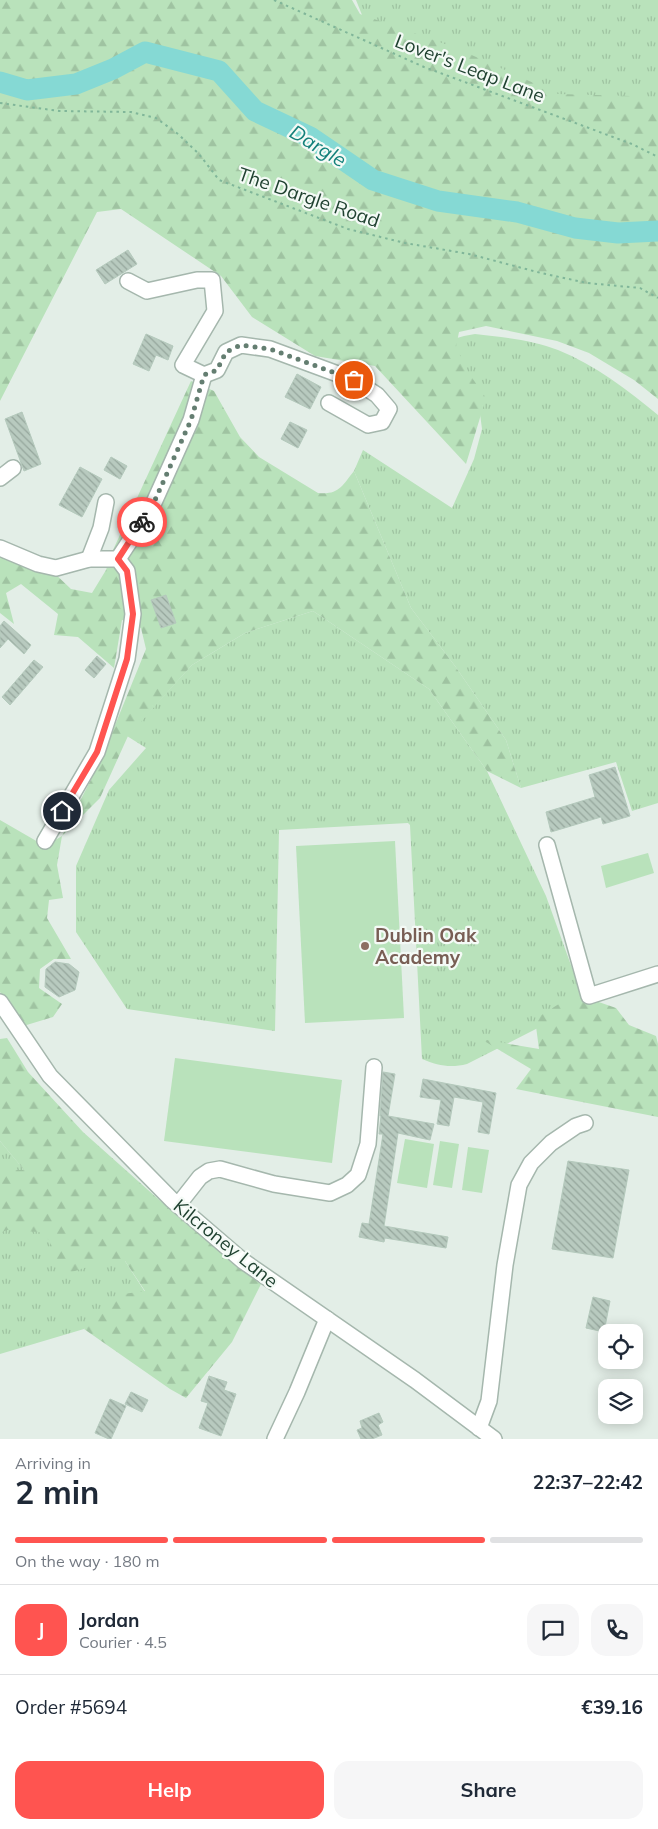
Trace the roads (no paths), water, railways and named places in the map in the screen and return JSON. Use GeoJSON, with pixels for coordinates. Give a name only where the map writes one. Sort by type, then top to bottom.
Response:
{"type":"FeatureCollection","features":[{"type":"Feature","properties":{"kind":"street"},"geometry":{"type":"LineString","coordinates":[[128,281],[147,291],[198,280],[212,280],[215,311],[183,365],[204,375],[217,370],[226,352],[241,345],[270,349],[354,380],[377,395],[389,409],[382,422],[368,425],[329,403]]}},
{"type":"Feature","properties":{"kind":"street"},"geometry":{"type":"LineString","coordinates":[[118,559],[151,509],[191,420],[204,375]]}},
{"type":"Feature","properties":{"kind":"street"},"geometry":{"type":"LineString","coordinates":[[0,478],[13,468]]}},
{"type":"Feature","properties":{"kind":"street"},"geometry":{"type":"LineString","coordinates":[[89,559],[101,528],[106,502]]}},
{"type":"Feature","properties":{"kind":"street"},"geometry":{"type":"LineString","coordinates":[[0,548],[38,564],[56,568],[89,559],[118,559]]}},
{"type":"Feature","properties":{"kind":"street"},"geometry":{"type":"LineString","coordinates":[[45,841],[97,752],[127,659],[133,614],[127,571],[118,559]]}},
{"type":"Feature","properties":{"kind":"street"},"geometry":{"type":"LineString","coordinates":[[547,845],[588,996],[658,974]]}},
{"type":"Feature","properties":{"kind":"street","name":"Kilcroney Lane"},"geometry":{"type":"LineString","coordinates":[[0,1002],[50,1076],[178,1205],[243,1261],[415,1380],[494,1439]]}},
{"type":"Feature","properties":{"kind":"street"},"geometry":{"type":"LineString","coordinates":[[178,1205],[200,1177],[209,1170],[220,1168],[274,1184],[330,1193],[347,1185],[358,1175],[368,1144],[374,1067]]}},
{"type":"Feature","properties":{"kind":"street"},"geometry":{"type":"LineString","coordinates":[[479,1428],[488,1401],[505,1265],[519,1185],[531,1163],[550,1143],[576,1126],[585,1123]]}},
{"type":"Feature","properties":{"kind":"street"},"geometry":{"type":"LineString","coordinates":[[275,1439],[327,1319]]}},
{"type":"Feature","properties":{"kind":"waterway","name":"Dargle"},"geometry":{"type":"LineString","coordinates":[[0,82],[27,90],[76,84],[113,69],[145,52],[219,71],[255,111],[310,137],[373,180],[438,201],[517,212],[575,228],[618,233],[658,231]]}},
{"type":"Feature","properties":{"kind":"place","name":"Dublin Oak Academy"},"geometry":{"type":"Point","coordinates":[365,946]}}]}
